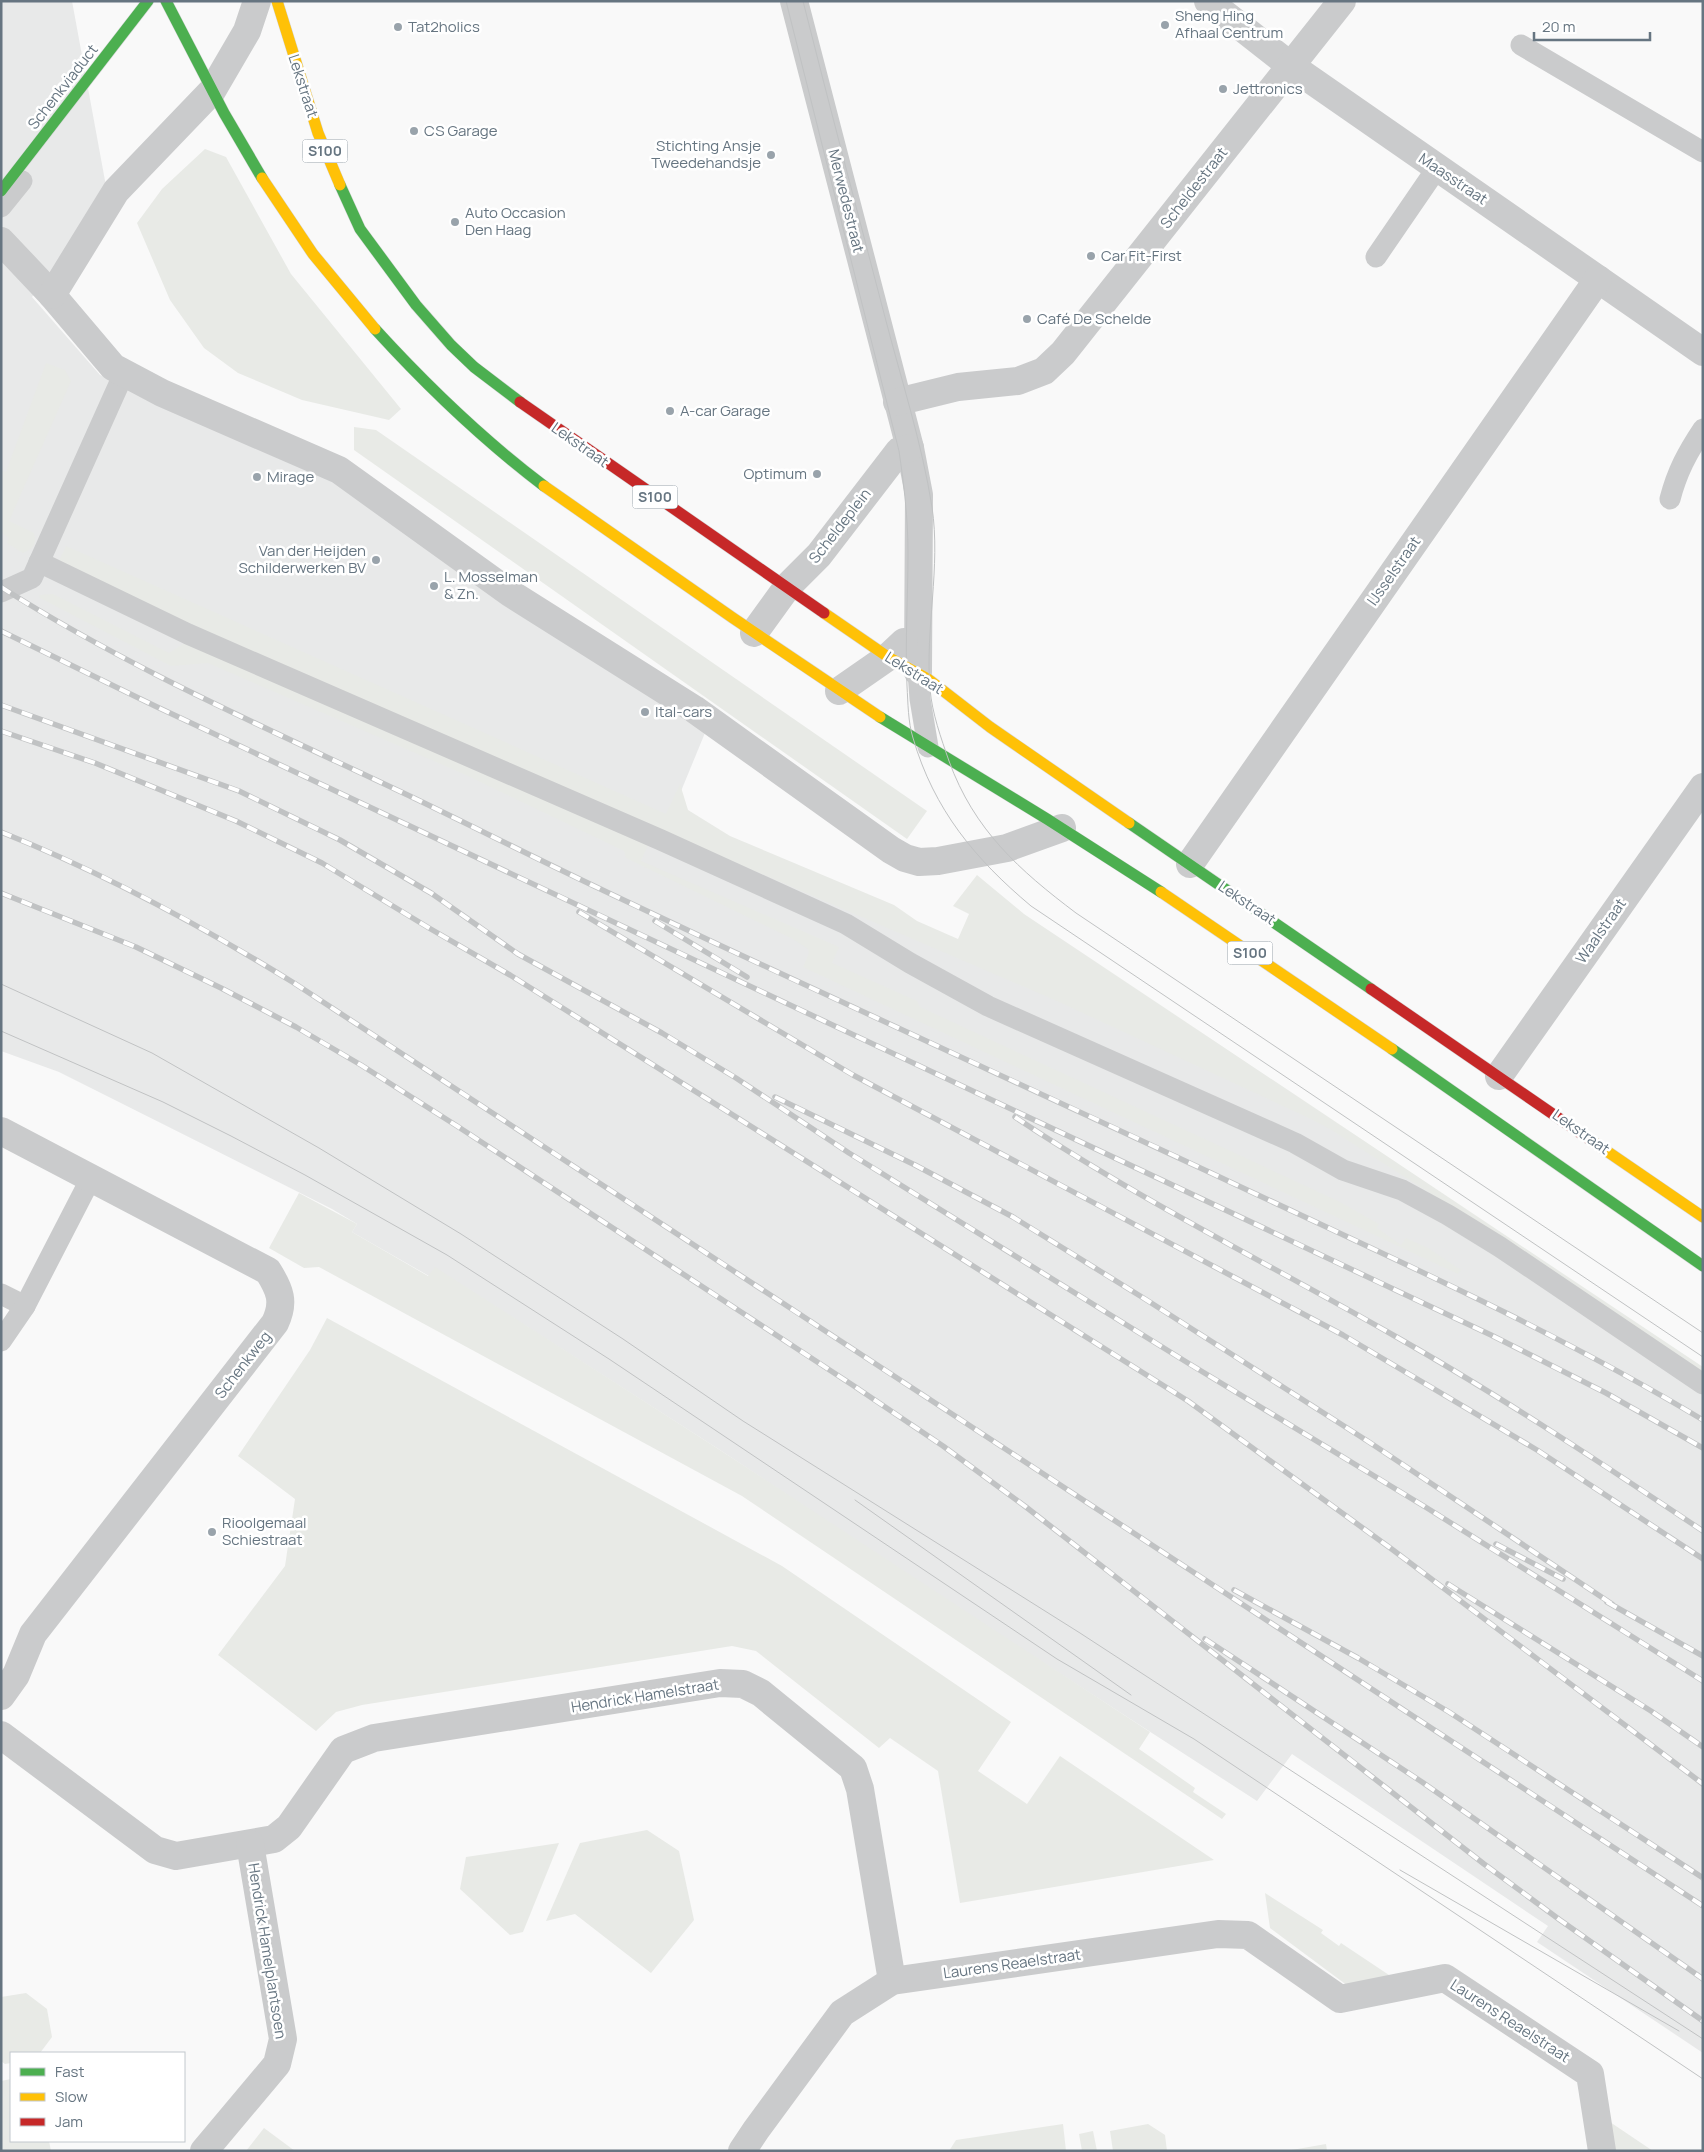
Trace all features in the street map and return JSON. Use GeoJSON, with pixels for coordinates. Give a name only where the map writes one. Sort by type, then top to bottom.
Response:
{"type":"FeatureCollection","features":[{"type":"Feature","properties":{"kind":"main road","name":"Schenkviaduct"},"geometry":{"type":"LineString","coordinates":[[1,191],[148,1]]}},
{"type":"Feature","properties":{"kind":"main road","name":"S100"},"geometry":{"type":"LineString","coordinates":[[166,1],[212,91],[260,178],[300,237],[367,321],[434,392],[488,442],[574,508],[839,691],[1062,828],[1299,986],[1703,1266]]}},
{"type":"Feature","properties":{"kind":"main road","name":"Lekstraat"},"geometry":{"type":"LineString","coordinates":[[277,1],[318,133],[345,199],[360,229],[433,325],[474,367],[519,402],[636,484],[788,586],[888,657],[930,680],[990,726],[1703,1217]]}},
{"type":"Feature","properties":{"kind":"street"},"geometry":{"type":"LineString","coordinates":[[52,295],[116,191],[212,91],[247,31],[257,1]]}},
{"type":"Feature","properties":{"kind":"street","name":"Merwedestraat"},"geometry":{"type":"LineString","coordinates":[[794,1],[897,402]]}},
{"type":"Feature","properties":{"kind":"street","name":"Maasstraat"},"geometry":{"type":"LineString","coordinates":[[1208,1],[1291,66],[1703,352]]}},
{"type":"Feature","properties":{"kind":"street","name":"Scheldestraat"},"geometry":{"type":"LineString","coordinates":[[897,402],[958,387],[1018,381],[1044,371],[1063,353],[1342,1]]}},
{"type":"Feature","properties":{"kind":"street"},"geometry":{"type":"LineString","coordinates":[[1,241],[52,295],[113,367],[162,393],[339,470],[510,593],[694,710],[905,858],[919,862],[938,861],[1007,848],[1062,828]]}},
{"type":"Feature","properties":{"kind":"street","name":"IJsselstraat"},"geometry":{"type":"LineString","coordinates":[[1190,864],[1598,278]]}},
{"type":"Feature","properties":{"kind":"street"},"geometry":{"type":"LineString","coordinates":[[897,402],[910,448],[919,495],[918,672]]}},
{"type":"Feature","properties":{"kind":"street","name":"Scheldeplein"},"geometry":{"type":"LineString","coordinates":[[754,633],[788,586],[819,555],[899,451],[910,448]]}},
{"type":"Feature","properties":{"kind":"street"},"geometry":{"type":"LineString","coordinates":[[839,691],[888,657],[918,629]]}},
{"type":"Feature","properties":{"kind":"street","name":"Waalstraat"},"geometry":{"type":"LineString","coordinates":[[1499,1076],[1703,787]]}},
{"type":"Feature","properties":{"kind":"street","name":"Schenkweg"},"geometry":{"type":"LineString","coordinates":[[1,1131],[268,1271],[280,1291],[280,1313],[275,1323],[33,1634],[16,1675],[1,1696]]}},
{"type":"Feature","properties":{"kind":"street","name":"Hendrick Hamelstraat"},"geometry":{"type":"LineString","coordinates":[[374,1738],[720,1683],[743,1684],[761,1693],[854,1768],[860,1789],[892,1981]]}},
{"type":"Feature","properties":{"kind":"street","name":"Hendrick Hamelplantsoen"},"geometry":{"type":"LineString","coordinates":[[1,1736],[155,1850],[176,1856],[274,1839],[290,1826],[343,1750],[374,1738]]}},
{"type":"Feature","properties":{"kind":"street","name":"Hendrick Hamelplantsoen"},"geometry":{"type":"LineString","coordinates":[[204,2151],[277,2064],[283,2039],[250,1844]]}},
{"type":"Feature","properties":{"kind":"street","name":"Laurens Reaelstraat"},"geometry":{"type":"LineString","coordinates":[[742,2151],[842,2014],[892,1981],[1218,1934],[1248,1935],[1336,2006],[1445,1978],[1590,2074],[1602,2151]]}},
{"type":"Feature","properties":{"kind":"lane"},"geometry":{"type":"LineString","coordinates":[[1521,45],[1703,152]]}},
{"type":"Feature","properties":{"kind":"lane"},"geometry":{"type":"LineString","coordinates":[[1,207],[96,89]]}},
{"type":"Feature","properties":{"kind":"lane"},"geometry":{"type":"LineString","coordinates":[[1376,257],[1436,168]]}},
{"type":"Feature","properties":{"kind":"lane"},"geometry":{"type":"LineString","coordinates":[[1,592],[32,578],[124,373]]}},
{"type":"Feature","properties":{"kind":"lane"},"geometry":{"type":"LineString","coordinates":[[1670,500],[1677,473],[1688,450],[1703,428]]}},
{"type":"Feature","properties":{"kind":"lane"},"geometry":{"type":"LineString","coordinates":[[39,562],[188,634],[828,915],[874,939],[910,964],[988,1006],[1295,1143],[1343,1170],[1402,1190],[1500,1248],[1703,1384]]}},
{"type":"Feature","properties":{"kind":"lane"},"geometry":{"type":"LineString","coordinates":[[918,672],[920,699],[928,747]]}},
{"type":"Feature","properties":{"kind":"lane"},"geometry":{"type":"LineString","coordinates":[[1,1341],[25,1306],[91,1178]]}},
{"type":"Feature","properties":{"kind":"lane"},"geometry":{"type":"LineString","coordinates":[[1,1294],[25,1306]]}},
{"type":"Feature","properties":{"kind":"shaded area"},"geometry":{"type":"Polygon","coordinates":[[[1,1],[72,1],[108,197],[32,297],[100,375],[336,476],[707,728],[665,830],[957,950],[1309,1111],[1703,1372],[1703,2053],[1537,1942],[1548,1926],[1292,1754],[1257,1801],[903,1572],[720,1450],[435,1268],[429,1276],[352,1232],[357,1224],[332,1209],[59,1072],[1,1051],[1,1]]]}},
{"type":"Feature","properties":{"kind":"shaded area"},"geometry":{"type":"Polygon","coordinates":[[[205,149],[226,157],[291,274],[401,409],[389,420],[302,400],[238,373],[204,348],[170,300],[137,223],[162,189],[205,149]]]}},
{"type":"Feature","properties":{"kind":"shaded area"},"geometry":{"type":"Polygon","coordinates":[[[46,363],[65,370],[71,381],[9,521],[34,533],[35,540],[33,546],[23,553],[7,543],[9,538],[1,532],[1,470],[6,472],[46,363]]]}},
{"type":"Feature","properties":{"kind":"shaded area"},"geometry":{"type":"Polygon","coordinates":[[[354,427],[376,430],[927,811],[907,839],[354,450],[354,427]]]}},
{"type":"Feature","properties":{"kind":"shaded area"},"geometry":{"type":"Polygon","coordinates":[[[66,546],[666,814],[680,784],[688,810],[730,836],[894,905],[917,921],[958,939],[969,914],[953,906],[977,875],[1024,914],[1703,1367],[1703,1376],[1489,1231],[1330,1129],[1309,1118],[1057,1001],[548,782],[191,624],[59,561],[66,546]]]}},
{"type":"Feature","properties":{"kind":"shaded area"},"geometry":{"type":"Polygon","coordinates":[[[53,594],[169,653],[186,642],[648,845],[641,861],[839,947],[832,963],[917,1001],[920,1007],[1338,1201],[1379,1224],[1377,1228],[1401,1245],[1406,1238],[1428,1248],[1461,1270],[1458,1274],[803,967],[809,953],[808,949],[793,939],[626,858],[624,851],[466,775],[208,663],[171,666],[40,598],[39,595],[53,594]]]}},
{"type":"Feature","properties":{"kind":"shaded area"},"geometry":{"type":"Polygon","coordinates":[[[299,1193],[357,1224],[352,1232],[428,1276],[435,1267],[720,1450],[1150,1732],[1139,1749],[1195,1788],[1193,1792],[1226,1814],[1222,1819],[742,1496],[319,1267],[304,1268],[269,1248],[299,1193]]]}},
{"type":"Feature","properties":{"kind":"shaded area"},"geometry":{"type":"Polygon","coordinates":[[[327,1318],[782,1566],[1011,1722],[978,1771],[1027,1804],[1060,1756],[1214,1860],[960,1903],[938,1771],[890,1738],[879,1748],[756,1651],[732,1646],[362,1705],[336,1712],[316,1731],[218,1655],[285,1566],[295,1499],[238,1456],[310,1350],[327,1318]]]}},
{"type":"Feature","properties":{"kind":"shaded area"},"geometry":{"type":"Polygon","coordinates":[[[647,1830],[679,1851],[694,1920],[651,1973],[575,1914],[546,1921],[580,1843],[647,1830]]]}},
{"type":"Feature","properties":{"kind":"shaded area"},"geometry":{"type":"Polygon","coordinates":[[[559,1843],[523,1932],[510,1935],[460,1889],[466,1857],[559,1843]]]}},
{"type":"Feature","properties":{"kind":"shaded area"},"geometry":{"type":"Polygon","coordinates":[[[1265,1893],[1323,1930],[1321,1933],[1339,1946],[1341,1943],[1392,1977],[1348,1986],[1270,1928],[1265,1893]]]}},
{"type":"Feature","properties":{"kind":"shaded area"},"geometry":{"type":"Polygon","coordinates":[[[26,1993],[47,2009],[52,2037],[41,2052],[10,2052],[10,2063],[5,2064],[1,2061],[1,1997],[26,1993]]]}},
{"type":"Feature","properties":{"kind":"shaded area"},"geometry":{"type":"Polygon","coordinates":[[[10,2079],[10,2142],[49,2142],[51,2151],[1,2151],[1,2081],[10,2079]]]}},
{"type":"Feature","properties":{"kind":"shaded area"},"geometry":{"type":"Polygon","coordinates":[[[1604,2118],[1653,2151],[1608,2151],[1604,2118]]]}},
{"type":"Feature","properties":{"kind":"shaded area"},"geometry":{"type":"Polygon","coordinates":[[[1063,2124],[1066,2151],[949,2151],[956,2140],[1063,2124]]]}},
{"type":"Feature","properties":{"kind":"shaded area"},"geometry":{"type":"Polygon","coordinates":[[[1148,2124],[1165,2135],[1167,2151],[1113,2151],[1110,2131],[1148,2124]]]}},
{"type":"Feature","properties":{"kind":"shaded area"},"geometry":{"type":"Polygon","coordinates":[[[264,2128],[295,2151],[246,2151],[264,2128]]]}},
{"type":"Feature","properties":{"kind":"shaded area"},"geometry":{"type":"Polygon","coordinates":[[[1093,2131],[1097,2151],[1082,2151],[1079,2134],[1093,2131]]]}},
{"type":"Feature","properties":{"kind":"shaded area"},"geometry":{"type":"Polygon","coordinates":[[[1326,2144],[1327,2151],[1286,2151],[1326,2144]]]}},
{"type":"Feature","properties":{"kind":"tram line"},"geometry":{"type":"LineString","coordinates":[[786,1],[899,451],[907,527],[906,669],[911,732],[932,788],[959,831],[992,870],[1031,906],[1703,1357]]}},
{"type":"Feature","properties":{"kind":"tram line"},"geometry":{"type":"LineString","coordinates":[[803,1],[928,483],[932,507],[935,552],[929,644],[931,698],[937,725],[949,761],[959,786],[971,808],[985,828],[1017,864],[1076,913],[1703,1333]]}},
{"type":"Feature","properties":{"kind":"tram line"},"geometry":{"type":"LineString","coordinates":[[1,984],[152,1053],[319,1148],[461,1234],[623,1339],[743,1421],[1080,1633],[1703,2039]]}},
{"type":"Feature","properties":{"kind":"tram line"},"geometry":{"type":"LineString","coordinates":[[1,1031],[163,1102],[231,1136],[305,1175],[447,1255],[609,1359],[1057,1659],[1194,1739],[1703,2079]]}},
{"type":"Feature","properties":{"kind":"tram line"},"geometry":{"type":"LineString","coordinates":[[855,1500],[1131,1695]]}},
{"type":"Feature","properties":{"kind":"tram line"},"geometry":{"type":"LineString","coordinates":[[1400,1870],[1679,2031]]}},
{"type":"Feature","properties":{"kind":"railway"},"geometry":{"type":"LineString","coordinates":[[1,587],[102,646],[258,725],[687,930],[1397,1260],[1583,1352],[1703,1420]]}},
{"type":"Feature","properties":{"kind":"railway"},"geometry":{"type":"LineString","coordinates":[[1,631],[155,706],[1491,1335],[1606,1393],[1703,1448]]}},
{"type":"Feature","properties":{"kind":"railway"},"geometry":{"type":"LineString","coordinates":[[1,705],[239,791],[340,840],[431,893],[518,954],[662,1033],[736,1078],[849,1153],[1188,1363],[1427,1508],[1703,1681]]}},
{"type":"Feature","properties":{"kind":"railway"},"geometry":{"type":"LineString","coordinates":[[1,731],[95,763],[236,821],[322,863],[510,975],[1188,1401],[1393,1550],[1703,1784]]}},
{"type":"Feature","properties":{"kind":"railway"},"geometry":{"type":"LineString","coordinates":[[1,832],[77,865],[151,901],[294,983],[1703,1906]]}},
{"type":"Feature","properties":{"kind":"railway"},"geometry":{"type":"LineString","coordinates":[[1,893],[136,947],[296,1027],[361,1065],[457,1126],[854,1386],[943,1446],[1026,1507],[1484,1864],[1703,2021]]}},
{"type":"Feature","properties":{"kind":"railway"},"geometry":{"type":"LineString","coordinates":[[579,912],[853,1075],[1343,1335],[1537,1450],[1703,1559]]}},
{"type":"Feature","properties":{"kind":"railway"},"geometry":{"type":"LineString","coordinates":[[655,921],[747,977]]}},
{"type":"Feature","properties":{"kind":"railway"},"geometry":{"type":"LineString","coordinates":[[775,1097],[915,1165],[1013,1217],[1369,1442],[1612,1604]]}},
{"type":"Feature","properties":{"kind":"railway"},"geometry":{"type":"LineString","coordinates":[[1015,1117],[1155,1203],[1472,1381],[1703,1531]]}},
{"type":"Feature","properties":{"kind":"railway"},"geometry":{"type":"LineString","coordinates":[[1496,1544],[1563,1579]]}},
{"type":"Feature","properties":{"kind":"railway"},"geometry":{"type":"LineString","coordinates":[[1448,1584],[1651,1711],[1703,1747]]}},
{"type":"Feature","properties":{"kind":"railway"},"geometry":{"type":"LineString","coordinates":[[1234,1590],[1358,1658],[1449,1712],[1703,1878]]}},
{"type":"Feature","properties":{"kind":"railway"},"geometry":{"type":"LineString","coordinates":[[1607,1602],[1703,1656]]}},
{"type":"Feature","properties":{"kind":"railway"},"geometry":{"type":"LineString","coordinates":[[1205,1639],[1422,1782],[1703,1979]]}},
{"type":"Feature","properties":{"kind":"traffic: fast"},"geometry":{"type":"LineString","coordinates":[[1,191],[148,1]]}},
{"type":"Feature","properties":{"kind":"traffic: fast"},"geometry":{"type":"LineString","coordinates":[[166,1],[224,113],[262,178]]}},
{"type":"Feature","properties":{"kind":"traffic: fast"},"geometry":{"type":"LineString","coordinates":[[340,185],[360,229],[416,305],[451,345],[474,367],[520,402]]}},
{"type":"Feature","properties":{"kind":"traffic: fast"},"geometry":{"type":"LineString","coordinates":[[375,329],[456,411],[499,450],[544,486]]}},
{"type":"Feature","properties":{"kind":"traffic: fast"},"geometry":{"type":"LineString","coordinates":[[880,717],[1047,819],[1161,892]]}},
{"type":"Feature","properties":{"kind":"traffic: fast"},"geometry":{"type":"LineString","coordinates":[[1129,823],[1371,989]]}},
{"type":"Feature","properties":{"kind":"traffic: fast"},"geometry":{"type":"LineString","coordinates":[[1392,1049],[1703,1266]]}},
{"type":"Feature","properties":{"kind":"traffic: slow"},"geometry":{"type":"LineString","coordinates":[[277,1],[318,133],[340,185]]}},
{"type":"Feature","properties":{"kind":"traffic: slow"},"geometry":{"type":"LineString","coordinates":[[262,178],[313,254],[375,329]]}},
{"type":"Feature","properties":{"kind":"traffic: slow"},"geometry":{"type":"LineString","coordinates":[[544,486],[733,618],[880,717]]}},
{"type":"Feature","properties":{"kind":"traffic: slow"},"geometry":{"type":"LineString","coordinates":[[824,613],[888,657],[928,679],[990,727],[1129,823]]}},
{"type":"Feature","properties":{"kind":"traffic: slow"},"geometry":{"type":"LineString","coordinates":[[1161,892],[1392,1049]]}},
{"type":"Feature","properties":{"kind":"traffic: slow"},"geometry":{"type":"LineString","coordinates":[[1592,1141],[1703,1217]]}},
{"type":"Feature","properties":{"kind":"traffic: jam"},"geometry":{"type":"LineString","coordinates":[[520,402],[824,613]]}},
{"type":"Feature","properties":{"kind":"traffic: jam"},"geometry":{"type":"LineString","coordinates":[[1371,989],[1592,1141]]}},
{"type":"Feature","properties":{"kind":"place","name":"Sheng Hing Afhaal Centrum"},"geometry":{"type":"Point","coordinates":[1165,25]}},
{"type":"Feature","properties":{"kind":"place","name":"Tat2holics"},"geometry":{"type":"Point","coordinates":[398,27]}},
{"type":"Feature","properties":{"kind":"place","name":"Jettronics"},"geometry":{"type":"Point","coordinates":[1223,89]}},
{"type":"Feature","properties":{"kind":"place","name":"CS Garage"},"geometry":{"type":"Point","coordinates":[414,131]}},
{"type":"Feature","properties":{"kind":"place","name":"Stichting Ansje Tweedehandsje"},"geometry":{"type":"Point","coordinates":[771,155]}},
{"type":"Feature","properties":{"kind":"place","name":"Auto Occasion Den Haag"},"geometry":{"type":"Point","coordinates":[455,222]}},
{"type":"Feature","properties":{"kind":"place","name":"Car Fit-First"},"geometry":{"type":"Point","coordinates":[1091,256]}},
{"type":"Feature","properties":{"kind":"place","name":"Café De Schelde"},"geometry":{"type":"Point","coordinates":[1027,319]}},
{"type":"Feature","properties":{"kind":"place","name":"A-car Garage"},"geometry":{"type":"Point","coordinates":[670,411]}},
{"type":"Feature","properties":{"kind":"place","name":"Optimum"},"geometry":{"type":"Point","coordinates":[817,474]}},
{"type":"Feature","properties":{"kind":"place","name":"Mirage"},"geometry":{"type":"Point","coordinates":[257,477]}},
{"type":"Feature","properties":{"kind":"place","name":"Van der Heijden Schilderwerken BV"},"geometry":{"type":"Point","coordinates":[376,560]}},
{"type":"Feature","properties":{"kind":"place","name":"L. Mosselman & Zn."},"geometry":{"type":"Point","coordinates":[434,586]}},
{"type":"Feature","properties":{"kind":"place","name":"Ital-cars"},"geometry":{"type":"Point","coordinates":[645,712]}},
{"type":"Feature","properties":{"kind":"place","name":"Rioolgemaal Schiestraat"},"geometry":{"type":"Point","coordinates":[212,1532]}}]}
